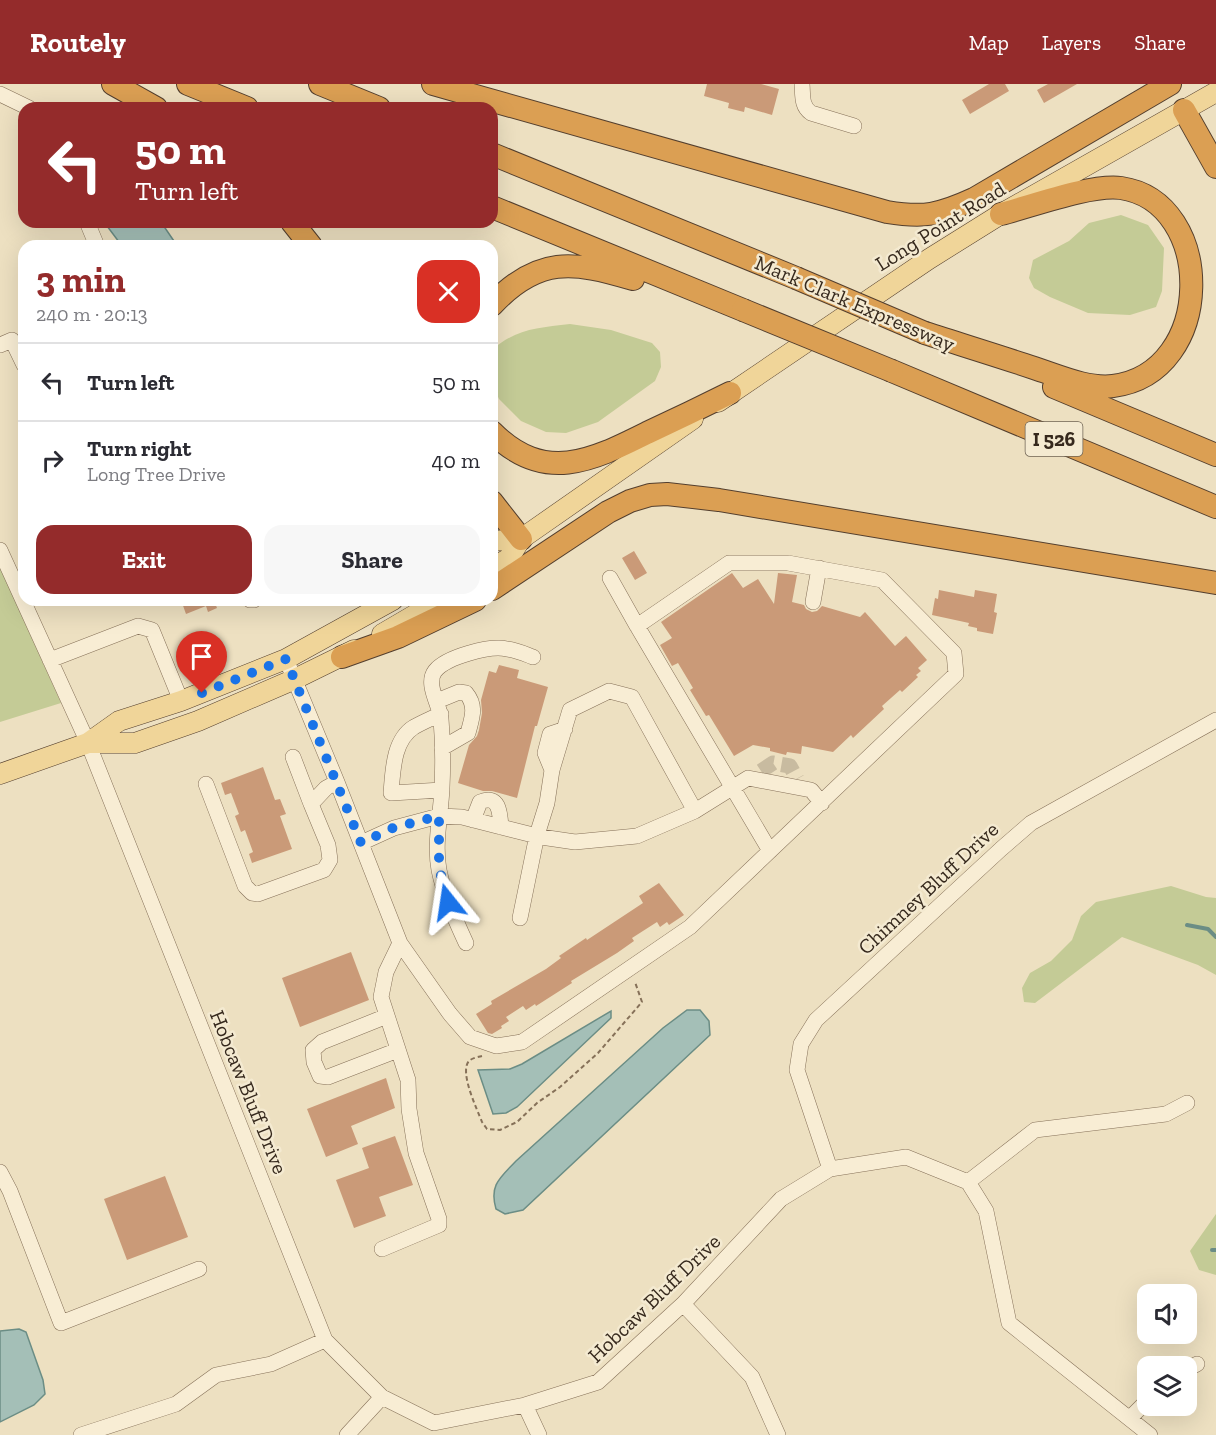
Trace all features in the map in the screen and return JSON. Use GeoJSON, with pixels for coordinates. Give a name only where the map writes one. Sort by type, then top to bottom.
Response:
{"type":"FeatureCollection","features":[{"type":"Feature","properties":{"kind":"highway"},"geometry":{"type":"LineString","coordinates":[[113,84],[145,102]]}},
{"type":"Feature","properties":{"kind":"highway"},"geometry":{"type":"LineString","coordinates":[[188,84],[233,102]]}},
{"type":"Feature","properties":{"kind":"highway"},"geometry":{"type":"LineString","coordinates":[[320,84],[364,102]]}},
{"type":"Feature","properties":{"kind":"highway"},"geometry":{"type":"LineString","coordinates":[[433,84],[497,102]]}},
{"type":"Feature","properties":{"kind":"highway"},"geometry":{"type":"LineString","coordinates":[[498,102],[887,212],[914,216],[934,214],[974,200],[1170,84]]}},
{"type":"Feature","properties":{"kind":"highway"},"geometry":{"type":"LineString","coordinates":[[1184,110],[1216,167]]}},
{"type":"Feature","properties":{"kind":"highway"},"geometry":{"type":"LineString","coordinates":[[1216,134],[1214,142],[1216,161]]}},
{"type":"Feature","properties":{"kind":"highway","name":"Mark Clark Expressway"},"geometry":{"type":"LineString","coordinates":[[498,156],[796,278],[1216,455]]}},
{"type":"Feature","properties":{"kind":"highway"},"geometry":{"type":"LineString","coordinates":[[925,333],[1097,386],[1127,383],[1155,373],[1172,361],[1190,337],[1198,320],[1206,287],[1205,269],[1193,233],[1173,209],[1138,192],[1103,187],[1001,214]]}},
{"type":"Feature","properties":{"kind":"highway","name":"I 526"},"geometry":{"type":"LineString","coordinates":[[498,209],[1216,507]]}},
{"type":"Feature","properties":{"kind":"highway"},"geometry":{"type":"LineString","coordinates":[[297,228],[306,240]]}},
{"type":"Feature","properties":{"kind":"highway"},"geometry":{"type":"LineString","coordinates":[[498,299],[522,279],[540,271],[558,266],[580,266],[604,270],[743,310]]}},
{"type":"Feature","properties":{"kind":"highway"},"geometry":{"type":"LineString","coordinates":[[498,437],[517,452],[534,459],[568,463],[611,451],[730,393]]}},
{"type":"Feature","properties":{"kind":"highway"},"geometry":{"type":"LineString","coordinates":[[498,584],[608,512],[640,498],[667,494],[719,500],[1216,583]]}},
{"type":"Feature","properties":{"kind":"highway"},"geometry":{"type":"LineString","coordinates":[[498,510],[521,539]]}},
{"type":"Feature","properties":{"kind":"highway"},"geometry":{"type":"LineString","coordinates":[[342,657],[398,637],[463,606]]}},
{"type":"Feature","properties":{"kind":"main road","name":"Long Point Road"},"geometry":{"type":"LineString","coordinates":[[498,564],[509,558],[521,539],[730,393],[929,260],[1001,214],[1216,92]]}},
{"type":"Feature","properties":{"kind":"main road"},"geometry":{"type":"LineString","coordinates":[[498,541],[521,539]]}},
{"type":"Feature","properties":{"kind":"main road"},"geometry":{"type":"LineString","coordinates":[[0,774],[88,743],[119,721],[181,701],[286,659],[382,606]]}},
{"type":"Feature","properties":{"kind":"main road"},"geometry":{"type":"LineString","coordinates":[[88,743],[135,743],[198,721],[295,680],[342,657],[430,606]]}},
{"type":"Feature","properties":{"kind":"street"},"geometry":{"type":"LineString","coordinates":[[802,84],[806,109],[811,113],[854,126]]}},
{"type":"Feature","properties":{"kind":"street"},"geometry":{"type":"LineString","coordinates":[[0,345],[12,340],[18,352]]}},
{"type":"Feature","properties":{"kind":"street","name":"Hobcaw Bluff Drive"},"geometry":{"type":"LineString","coordinates":[[0,550],[18,590]]}},
{"type":"Feature","properties":{"kind":"street"},"geometry":{"type":"LineString","coordinates":[[286,659],[400,943],[450,1014],[470,1037],[496,1046],[522,1042],[690,927],[956,674],[954,653],[882,580],[788,563],[729,563],[637,626]]}},
{"type":"Feature","properties":{"kind":"street"},"geometry":{"type":"LineString","coordinates":[[813,602],[819,568]]}},
{"type":"Feature","properties":{"kind":"street"},"geometry":{"type":"LineString","coordinates":[[610,578],[770,851]]}},
{"type":"Feature","properties":{"kind":"street","name":"Hobcaw Bluff Drive"},"geometry":{"type":"LineString","coordinates":[[25,606],[88,743],[325,1340],[382,1397],[434,1423],[525,1405],[598,1382],[683,1304],[781,1199],[830,1169],[906,1156],[968,1182]]}},
{"type":"Feature","properties":{"kind":"street"},"geometry":{"type":"LineString","coordinates":[[50,660],[138,626],[152,630],[181,701]]}},
{"type":"Feature","properties":{"kind":"street"},"geometry":{"type":"LineString","coordinates":[[466,943],[448,902],[439,868],[442,748],[439,708],[432,689],[434,672],[457,657],[489,648],[506,648],[533,657]]}},
{"type":"Feature","properties":{"kind":"street"},"geometry":{"type":"LineString","coordinates":[[520,918],[537,836],[547,803],[552,770],[570,710],[609,691],[632,697],[695,811]]}},
{"type":"Feature","properties":{"kind":"street"},"geometry":{"type":"LineString","coordinates":[[442,748],[468,733],[474,708],[466,693],[459,692],[412,728],[400,744],[393,763],[391,793],[442,790]]}},
{"type":"Feature","properties":{"kind":"street","name":"Chimney Bluff Drive"},"geometry":{"type":"LineString","coordinates":[[830,1169],[797,1070],[801,1044],[816,1020],[1031,822],[1216,720]]}},
{"type":"Feature","properties":{"kind":"street"},"geometry":{"type":"LineString","coordinates":[[206,784],[245,886],[252,893],[258,894],[324,870],[330,860],[328,845],[293,757]]}},
{"type":"Feature","properties":{"kind":"street"},"geometry":{"type":"LineString","coordinates":[[361,843],[393,828],[439,816],[462,817],[537,836],[575,842],[637,836],[695,811],[748,778],[760,776],[797,783],[811,790],[822,803]]}},
{"type":"Feature","properties":{"kind":"street"},"geometry":{"type":"LineString","coordinates":[[311,804],[326,788],[337,782]]}},
{"type":"Feature","properties":{"kind":"street"},"geometry":{"type":"LineString","coordinates":[[473,820],[480,802],[487,799],[493,800],[498,804],[501,812],[501,827]]}},
{"type":"Feature","properties":{"kind":"street"},"geometry":{"type":"LineString","coordinates":[[382,1249],[439,1225],[439,1219],[416,1153],[409,1109],[408,1080],[381,997],[386,972],[400,943]]}},
{"type":"Feature","properties":{"kind":"street"},"geometry":{"type":"LineString","coordinates":[[387,1016],[322,1042],[313,1050],[314,1062],[320,1076],[328,1077],[398,1050]]}},
{"type":"Feature","properties":{"kind":"street"},"geometry":{"type":"LineString","coordinates":[[1150,1435],[1009,1323],[986,1211],[968,1182],[1035,1130],[1167,1114],[1187,1103]]}},
{"type":"Feature","properties":{"kind":"street"},"geometry":{"type":"LineString","coordinates":[[0,1172],[10,1191],[61,1323],[199,1269]]}},
{"type":"Feature","properties":{"kind":"street"},"geometry":{"type":"LineString","coordinates":[[683,1304],[752,1377],[778,1435]]}},
{"type":"Feature","properties":{"kind":"street"},"geometry":{"type":"LineString","coordinates":[[81,1435],[176,1404],[216,1375],[271,1364],[325,1340]]}},
{"type":"Feature","properties":{"kind":"street"},"geometry":{"type":"LineString","coordinates":[[347,1435],[382,1397]]}},
{"type":"Feature","properties":{"kind":"street"},"geometry":{"type":"LineString","coordinates":[[525,1405],[538,1435]]}},
{"type":"Feature","properties":{"kind":"street"},"geometry":{"type":"LineString","coordinates":[[1130,1418],[1137,1411]]}},
{"type":"Feature","properties":{"kind":"path"},"geometry":{"type":"LineString","coordinates":[[491,1044],[490,1054],[471,1059],[467,1064],[465,1075],[482,1122],[487,1129],[500,1130],[517,1122],[537,1102],[560,1087],[598,1053],[634,1013],[642,1002],[627,970]]}},
{"type":"Feature","properties":{"kind":"green space"},"geometry":{"type":"Polygon","coordinates":[[[1121,215],[1148,225],[1164,248],[1162,291],[1156,307],[1130,315],[1088,313],[1034,288],[1029,278],[1033,260],[1069,241],[1089,223],[1121,215]]]}},
{"type":"Feature","properties":{"kind":"green space"},"geometry":{"type":"Polygon","coordinates":[[[570,324],[611,330],[652,343],[660,352],[661,367],[655,381],[598,422],[566,433],[546,432],[521,421],[498,397],[498,345],[519,333],[570,324]]]}},
{"type":"Feature","properties":{"kind":"green space"},"geometry":{"type":"Polygon","coordinates":[[[0,567],[61,703],[0,722],[0,567]]]}},
{"type":"Feature","properties":{"kind":"green space"},"geometry":{"type":"Polygon","coordinates":[[[1171,886],[1216,898],[1216,975],[1198,965],[1122,937],[1035,1003],[1024,1002],[1022,988],[1030,973],[1051,961],[1072,940],[1081,916],[1096,902],[1171,886]]]}},
{"type":"Feature","properties":{"kind":"green space"},"geometry":{"type":"Polygon","coordinates":[[[1216,1214],[1216,1275],[1199,1270],[1190,1251],[1216,1214]]]}},
{"type":"Feature","properties":{"kind":"water"},"geometry":{"type":"Polygon","coordinates":[[[108,228],[165,228],[173,240],[118,240],[108,228]]]}},
{"type":"Feature","properties":{"kind":"water"},"geometry":{"type":"Polygon","coordinates":[[[687,1010],[700,1010],[709,1021],[710,1035],[523,1210],[505,1214],[496,1209],[494,1194],[497,1182],[510,1167],[663,1028],[687,1010]]]}},
{"type":"Feature","properties":{"kind":"water"},"geometry":{"type":"Polygon","coordinates":[[[611,1011],[611,1018],[517,1107],[506,1113],[493,1114],[478,1070],[510,1069],[522,1064],[611,1011]]]}},
{"type":"Feature","properties":{"kind":"water"},"geometry":{"type":"Polygon","coordinates":[[[19,1329],[26,1332],[43,1380],[45,1394],[34,1405],[0,1422],[0,1331],[19,1329]]]}},
{"type":"Feature","properties":{"kind":"building"},"geometry":{"type":"Polygon","coordinates":[[[707,84],[761,84],[779,89],[772,115],[745,107],[744,112],[728,108],[729,103],[704,96],[707,84]]]}},
{"type":"Feature","properties":{"kind":"building"},"geometry":{"type":"Polygon","coordinates":[[[989,84],[1005,84],[1009,91],[970,114],[962,100],[989,84]]]}},
{"type":"Feature","properties":{"kind":"building"},"geometry":{"type":"Polygon","coordinates":[[[1048,84],[1077,84],[1044,103],[1037,90],[1048,84]]]}},
{"type":"Feature","properties":{"kind":"building"},"geometry":{"type":"Polygon","coordinates":[[[634,551],[647,573],[635,580],[622,558],[634,551]]]}},
{"type":"Feature","properties":{"kind":"building"},"geometry":{"type":"Polygon","coordinates":[[[732,573],[743,588],[758,579],[774,604],[778,573],[797,575],[792,602],[804,605],[812,612],[822,606],[860,617],[865,612],[895,646],[906,636],[927,660],[918,668],[921,671],[916,675],[918,677],[882,706],[884,709],[853,738],[851,735],[833,752],[802,746],[801,754],[787,752],[786,755],[770,751],[770,748],[753,745],[734,756],[709,715],[706,716],[690,690],[693,688],[678,663],[672,666],[660,645],[672,638],[661,622],[732,573]]]}},
{"type":"Feature","properties":{"kind":"building"},"geometry":{"type":"Polygon","coordinates":[[[939,590],[974,597],[975,590],[997,594],[994,612],[997,613],[993,634],[977,631],[977,628],[968,626],[969,623],[932,615],[939,590]]]}},
{"type":"Feature","properties":{"kind":"building"},"geometry":{"type":"Polygon","coordinates":[[[183,606],[206,606],[186,614],[183,606]]]}},
{"type":"Feature","properties":{"kind":"building"},"geometry":{"type":"Polygon","coordinates":[[[206,606],[216,606],[217,608],[208,612],[206,606]]]}},
{"type":"Feature","properties":{"kind":"building"},"geometry":{"type":"Polygon","coordinates":[[[499,665],[519,670],[517,678],[548,687],[537,726],[535,726],[517,798],[458,783],[469,745],[479,730],[482,713],[481,700],[489,671],[496,673],[499,665]]]}},
{"type":"Feature","properties":{"kind":"building"},"geometry":{"type":"Polygon","coordinates":[[[263,767],[275,800],[280,799],[286,814],[280,816],[292,849],[252,863],[249,854],[253,852],[245,830],[241,832],[235,816],[239,814],[231,793],[225,795],[221,783],[263,767]]]}},
{"type":"Feature","properties":{"kind":"building"},"geometry":{"type":"Polygon","coordinates":[[[659,883],[684,915],[669,925],[667,922],[660,927],[657,922],[632,938],[634,941],[617,953],[571,981],[572,983],[536,1006],[535,1004],[526,1010],[523,1006],[506,1017],[509,1021],[501,1026],[502,1028],[492,1034],[488,1033],[476,1014],[492,1004],[491,1001],[546,969],[561,958],[559,956],[643,903],[639,896],[659,883]]]}},
{"type":"Feature","properties":{"kind":"building"},"geometry":{"type":"Polygon","coordinates":[[[351,952],[369,1000],[300,1027],[282,978],[351,952]]]}},
{"type":"Feature","properties":{"kind":"building"},"geometry":{"type":"Polygon","coordinates":[[[386,1078],[395,1108],[351,1126],[358,1144],[326,1157],[307,1109],[386,1078]]]}},
{"type":"Feature","properties":{"kind":"building"},"geometry":{"type":"Polygon","coordinates":[[[395,1136],[413,1185],[379,1197],[386,1216],[354,1228],[336,1180],[369,1168],[362,1148],[395,1136]]]}},
{"type":"Feature","properties":{"kind":"building"},"geometry":{"type":"Polygon","coordinates":[[[165,1176],[188,1237],[127,1260],[104,1199],[165,1176]]]}},
{"type":"Feature","properties":{"kind":"waterway"},"geometry":{"type":"LineString","coordinates":[[1187,925],[1208,929],[1216,937]]}},
{"type":"Feature","properties":{"kind":"tunnel"},"geometry":{"type":"LineString","coordinates":[[761,771],[773,763],[790,766],[797,779]]}},
{"type":"Feature","properties":{"kind":"route"},"geometry":{"type":"LineString","coordinates":[[202,693],[286,659],[361,843],[393,828],[439,816],[439,868],[448,902]]}}]}
